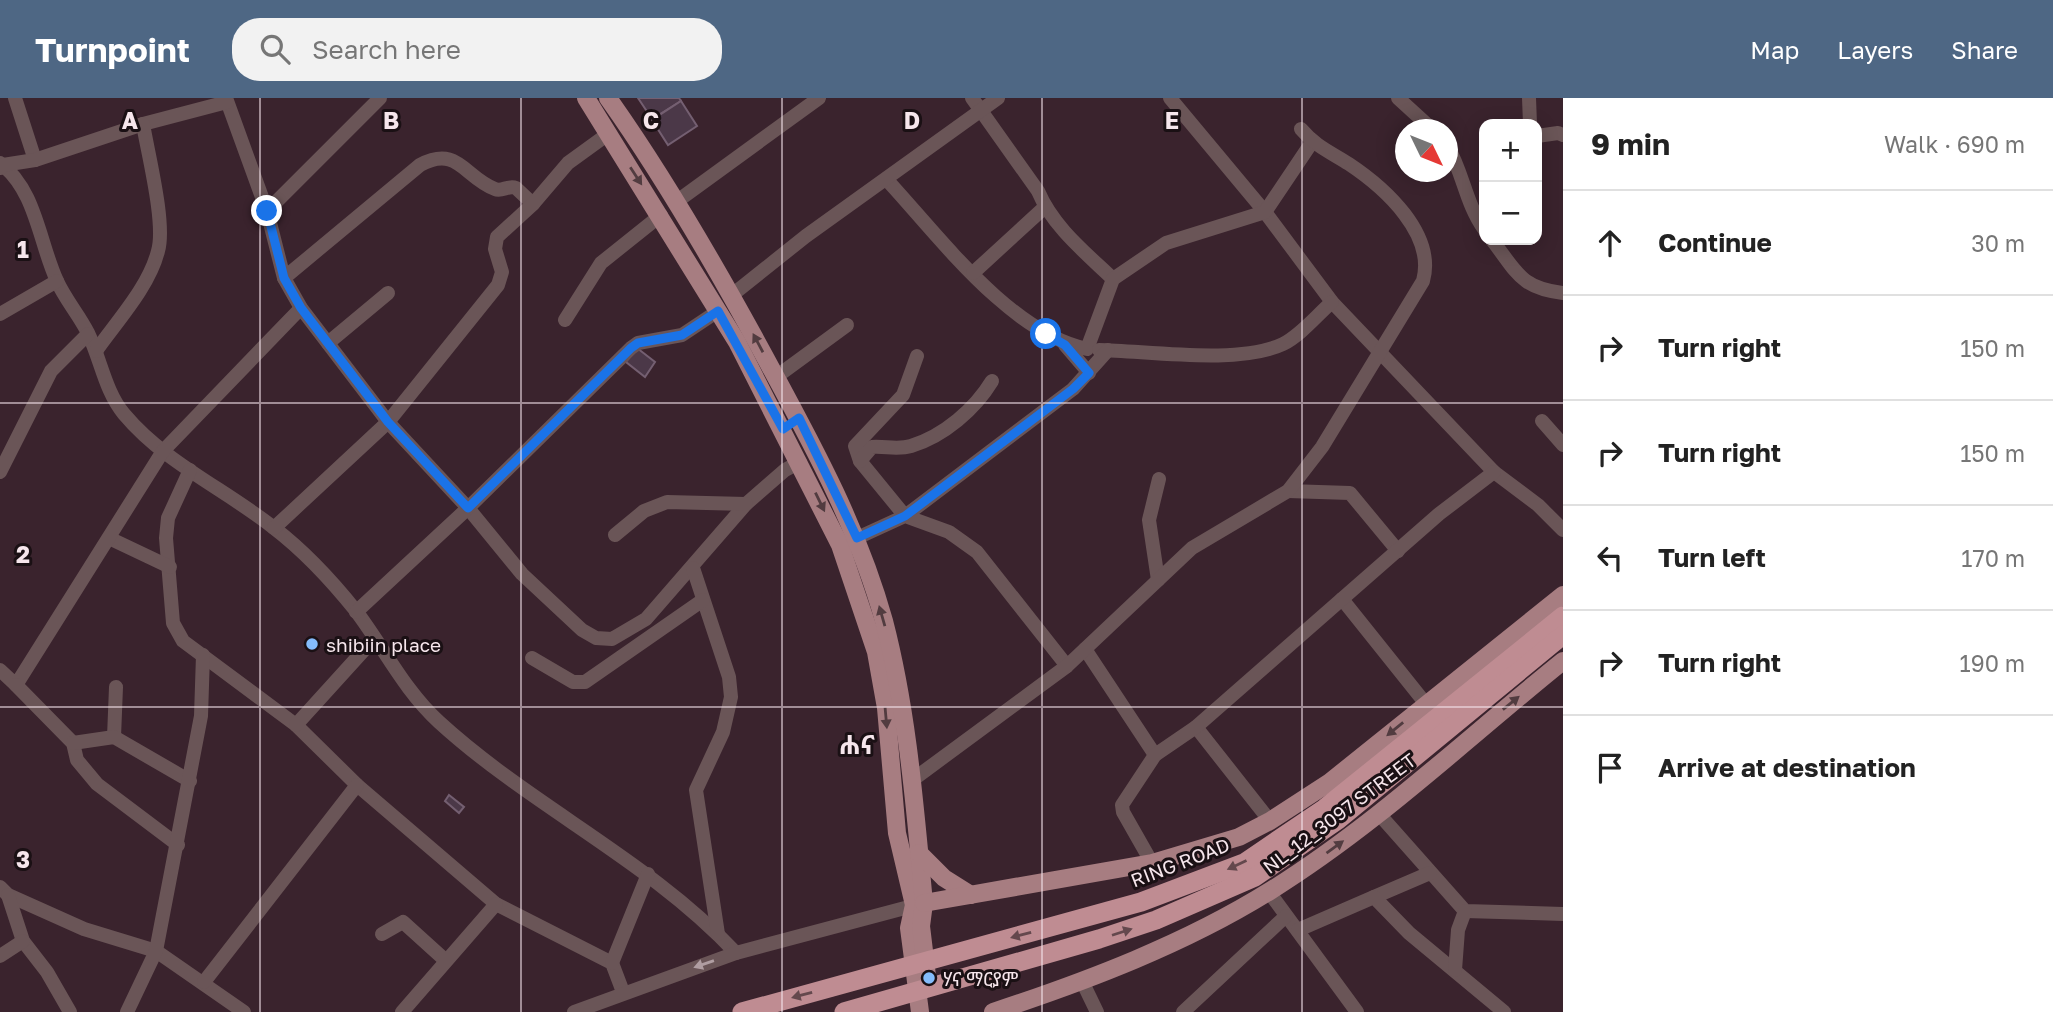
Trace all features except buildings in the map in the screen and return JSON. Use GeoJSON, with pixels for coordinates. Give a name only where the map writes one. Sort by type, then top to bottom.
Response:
{"type":"FeatureCollection","features":[{"type":"Feature","properties":{"kind":"highway","name":"RING ROAD"},"geometry":{"type":"LineString","coordinates":[[742,1012],[1141,902],[1244,863],[1325,808],[1563,616]]}},
{"type":"Feature","properties":{"kind":"highway"},"geometry":{"type":"LineString","coordinates":[[844,1012],[1111,936],[1214,897],[1255,877],[1338,820],[1563,635]]}},
{"type":"Feature","properties":{"kind":"main road"},"geometry":{"type":"LineString","coordinates":[[586,98],[661,215],[718,311],[783,429],[841,545],[876,652],[886,708],[899,846],[919,904]]}},
{"type":"Feature","properties":{"kind":"main road"},"geometry":{"type":"LineString","coordinates":[[608,98],[676,202],[732,295],[799,418],[857,538],[883,620],[900,691],[919,853],[919,904],[915,927],[920,1012]]}},
{"type":"Feature","properties":{"kind":"main road"},"geometry":{"type":"LineString","coordinates":[[783,429],[799,418]]}},
{"type":"Feature","properties":{"kind":"main road"},"geometry":{"type":"LineString","coordinates":[[919,904],[1152,863],[1228,841],[1270,821],[1330,782],[1563,595]]}},
{"type":"Feature","properties":{"kind":"main road","name":"NL_12_3097 STREET"},"geometry":{"type":"LineString","coordinates":[[993,1012],[1082,981],[1163,946],[1269,892],[1379,814],[1563,661]]}},
{"type":"Feature","properties":{"kind":"main road"},"geometry":{"type":"LineString","coordinates":[[919,853],[944,878],[971,895]]}},
{"type":"Feature","properties":{"kind":"main road"},"geometry":{"type":"LineString","coordinates":[[915,927],[932,1012]]}},
{"type":"Feature","properties":{"kind":"street"},"geometry":{"type":"LineString","coordinates":[[15,98],[35,160]]}},
{"type":"Feature","properties":{"kind":"street"},"geometry":{"type":"LineString","coordinates":[[676,202],[819,98]]}},
{"type":"Feature","properties":{"kind":"street"},"geometry":{"type":"LineString","coordinates":[[732,295],[806,236],[887,180],[976,104],[998,98]]}},
{"type":"Feature","properties":{"kind":"street"},"geometry":{"type":"LineString","coordinates":[[1170,98],[1265,212],[1332,302],[1494,472],[1538,505],[1563,530]]}},
{"type":"Feature","properties":{"kind":"street"},"geometry":{"type":"LineString","coordinates":[[1398,98],[1421,119]]}},
{"type":"Feature","properties":{"kind":"street"},"geometry":{"type":"LineString","coordinates":[[1529,98],[1530,119]]}},
{"type":"Feature","properties":{"kind":"street"},"geometry":{"type":"LineString","coordinates":[[267,211],[378,99]]}},
{"type":"Feature","properties":{"kind":"street"},"geometry":{"type":"LineString","coordinates":[[1,166],[35,160],[226,100],[267,211],[284,278],[301,308],[388,422],[468,508],[522,575],[582,630],[596,638],[612,639],[646,619],[746,504],[785,470],[800,462]]}},
{"type":"Feature","properties":{"kind":"street"},"geometry":{"type":"LineString","coordinates":[[976,104],[1038,191],[1045,207],[1074,242],[1113,279]]}},
{"type":"Feature","properties":{"kind":"street"},"geometry":{"type":"LineString","coordinates":[[96,351],[143,283],[159,250],[160,230],[144,124]]}},
{"type":"Feature","properties":{"kind":"street"},"geometry":{"type":"LineString","coordinates":[[911,781],[1067,666],[1158,580],[1215,532],[1288,491],[1322,447],[1379,349],[1423,281],[1427,267],[1424,249],[1415,231],[1391,200],[1349,164],[1311,142],[1301,129]]}},
{"type":"Feature","properties":{"kind":"street"},"geometry":{"type":"LineString","coordinates":[[274,528],[388,422],[502,278],[495,242],[533,204],[568,163],[608,134]]}},
{"type":"Feature","properties":{"kind":"street"},"geometry":{"type":"LineString","coordinates":[[1542,135],[1563,135]]}},
{"type":"Feature","properties":{"kind":"street"},"geometry":{"type":"LineString","coordinates":[[1087,349],[1113,279],[1166,243],[1265,212],[1311,142]]}},
{"type":"Feature","properties":{"kind":"street"},"geometry":{"type":"LineString","coordinates":[[284,278],[420,165],[432,159],[443,157],[457,163],[495,190],[511,186],[533,204]]}},
{"type":"Feature","properties":{"kind":"street"},"geometry":{"type":"LineString","coordinates":[[1,166],[25,193],[57,281],[88,334],[115,401],[125,415],[163,451],[274,528],[318,568],[356,612],[411,692],[437,720],[486,763],[649,874],[736,953]]}},
{"type":"Feature","properties":{"kind":"street"},"geometry":{"type":"LineString","coordinates":[[1458,166],[1469,201],[1479,220]]}},
{"type":"Feature","properties":{"kind":"street"},"geometry":{"type":"LineString","coordinates":[[887,180],[973,273],[1004,302],[1065,345],[1089,373]]}},
{"type":"Feature","properties":{"kind":"street"},"geometry":{"type":"LineString","coordinates":[[973,273],[1045,207]]}},
{"type":"Feature","properties":{"kind":"street"},"geometry":{"type":"LineString","coordinates":[[565,320],[601,263],[661,215]]}},
{"type":"Feature","properties":{"kind":"street"},"geometry":{"type":"LineString","coordinates":[[1496,245],[1522,279],[1533,288],[1563,293]]}},
{"type":"Feature","properties":{"kind":"street"},"geometry":{"type":"LineString","coordinates":[[0,314],[57,281]]}},
{"type":"Feature","properties":{"kind":"street"},"geometry":{"type":"LineString","coordinates":[[328,343],[388,293]]}},
{"type":"Feature","properties":{"kind":"street"},"geometry":{"type":"LineString","coordinates":[[1065,345],[1087,349],[1212,356],[1260,351],[1292,338],[1332,302]]}},
{"type":"Feature","properties":{"kind":"street"},"geometry":{"type":"LineString","coordinates":[[16,685],[111,539],[163,451],[301,308]]}},
{"type":"Feature","properties":{"kind":"street"},"geometry":{"type":"LineString","coordinates":[[356,612],[468,508],[631,348],[638,343],[688,332],[718,311]]}},
{"type":"Feature","properties":{"kind":"street"},"geometry":{"type":"LineString","coordinates":[[776,377],[847,325]]}},
{"type":"Feature","properties":{"kind":"street"},"geometry":{"type":"LineString","coordinates":[[0,472],[51,371],[88,334]]}},
{"type":"Feature","properties":{"kind":"street"},"geometry":{"type":"LineString","coordinates":[[857,538],[905,516],[1073,389],[1108,350]]}},
{"type":"Feature","properties":{"kind":"street"},"geometry":{"type":"LineString","coordinates":[[917,356],[903,395],[855,446],[860,461],[905,516],[949,532],[977,552],[1067,666]]}},
{"type":"Feature","properties":{"kind":"street"},"geometry":{"type":"LineString","coordinates":[[860,461],[872,447],[911,446],[941,432],[974,406],[992,381]]}},
{"type":"Feature","properties":{"kind":"street"},"geometry":{"type":"LineString","coordinates":[[1542,421],[1563,445]]}},
{"type":"Feature","properties":{"kind":"street"},"geometry":{"type":"LineString","coordinates":[[190,470],[168,518],[166,538],[173,623],[183,641],[296,725],[357,785],[496,904],[612,963],[623,992]]}},
{"type":"Feature","properties":{"kind":"street"},"geometry":{"type":"LineString","coordinates":[[1152,863],[1123,812],[1122,804],[1155,755],[1196,727],[1398,551],[1494,472]]}},
{"type":"Feature","properties":{"kind":"street"},"geometry":{"type":"LineString","coordinates":[[1158,580],[1149,520],[1159,479]]}},
{"type":"Feature","properties":{"kind":"street"},"geometry":{"type":"LineString","coordinates":[[1288,491],[1350,493],[1398,551]]}},
{"type":"Feature","properties":{"kind":"street"},"geometry":{"type":"LineString","coordinates":[[615,535],[644,511],[667,502],[746,504]]}},
{"type":"Feature","properties":{"kind":"street"},"geometry":{"type":"LineString","coordinates":[[111,539],[170,566]]}},
{"type":"Feature","properties":{"kind":"street"},"geometry":{"type":"LineString","coordinates":[[693,568],[729,677],[731,697],[723,732],[696,790],[718,934]]}},
{"type":"Feature","properties":{"kind":"street"},"geometry":{"type":"LineString","coordinates":[[1342,599],[1426,704]]}},
{"type":"Feature","properties":{"kind":"street"},"geometry":{"type":"LineString","coordinates":[[531,658],[573,682],[585,682],[703,600]]}},
{"type":"Feature","properties":{"kind":"street"},"geometry":{"type":"LineString","coordinates":[[296,725],[374,639]]}},
{"type":"Feature","properties":{"kind":"street"},"geometry":{"type":"LineString","coordinates":[[1085,649],[1155,755]]}},
{"type":"Feature","properties":{"kind":"street"},"geometry":{"type":"LineString","coordinates":[[127,1012],[156,951],[201,716],[203,655]]}},
{"type":"Feature","properties":{"kind":"street"},"geometry":{"type":"LineString","coordinates":[[0,670],[74,743],[77,760],[97,784],[177,845]]}},
{"type":"Feature","properties":{"kind":"street"},"geometry":{"type":"LineString","coordinates":[[114,737],[116,687]]}},
{"type":"Feature","properties":{"kind":"street"},"geometry":{"type":"LineString","coordinates":[[1196,727],[1270,821]]}},
{"type":"Feature","properties":{"kind":"street"},"geometry":{"type":"LineString","coordinates":[[74,743],[114,737],[190,781]]}},
{"type":"Feature","properties":{"kind":"street"},"geometry":{"type":"LineString","coordinates":[[204,982],[357,785]]}},
{"type":"Feature","properties":{"kind":"street"},"geometry":{"type":"LineString","coordinates":[[1379,814],[1465,911],[1563,914]]}},
{"type":"Feature","properties":{"kind":"street"},"geometry":{"type":"LineString","coordinates":[[1298,930],[1430,873]]}},
{"type":"Feature","properties":{"kind":"street"},"geometry":{"type":"LineString","coordinates":[[612,963],[649,874]]}},
{"type":"Feature","properties":{"kind":"street"},"geometry":{"type":"LineString","coordinates":[[4,891],[83,929],[156,951],[244,1012]]}},
{"type":"Feature","properties":{"kind":"street"},"geometry":{"type":"LineString","coordinates":[[4,891],[23,941],[47,972],[70,1012]]}},
{"type":"Feature","properties":{"kind":"street"},"geometry":{"type":"LineString","coordinates":[[1269,892],[1356,1012]]}},
{"type":"Feature","properties":{"kind":"street"},"geometry":{"type":"LineString","coordinates":[[1374,897],[1504,1012]]}},
{"type":"Feature","properties":{"kind":"street"},"geometry":{"type":"LineString","coordinates":[[402,1012],[496,904]]}},
{"type":"Feature","properties":{"kind":"street"},"geometry":{"type":"LineString","coordinates":[[574,1012],[736,953],[919,904]]}},
{"type":"Feature","properties":{"kind":"street"},"geometry":{"type":"LineString","coordinates":[[1455,970],[1458,930],[1465,911]]}},
{"type":"Feature","properties":{"kind":"street"},"geometry":{"type":"LineString","coordinates":[[1184,1012],[1286,916]]}},
{"type":"Feature","properties":{"kind":"street"},"geometry":{"type":"LineString","coordinates":[[382,934],[403,922],[445,960]]}},
{"type":"Feature","properties":{"kind":"street"},"geometry":{"type":"LineString","coordinates":[[0,956],[23,941]]}},
{"type":"Feature","properties":{"kind":"street"},"geometry":{"type":"LineString","coordinates":[[1082,981],[1097,1012]]}},
{"type":"Feature","properties":{"kind":"place","name":"shibiin place"},"geometry":{"type":"Point","coordinates":[312,644]}},
{"type":"Feature","properties":{"kind":"place","name":"ሃና ማርያም"},"geometry":{"type":"Point","coordinates":[929,978]}},
{"type":"Feature","properties":{"kind":"district","name":"ሐና"},"geometry":{"type":"Point","coordinates":[857,744]}},
{"type":"Feature","properties":{"kind":"route"},"geometry":{"type":"LineString","coordinates":[[267,211],[284,278],[301,308],[388,422],[468,508],[631,348],[638,343],[682,335],[695,329],[718,311],[783,429],[799,418],[831,479],[857,538],[905,516],[1073,389],[1089,373],[1065,345],[1046,334]]}}]}
